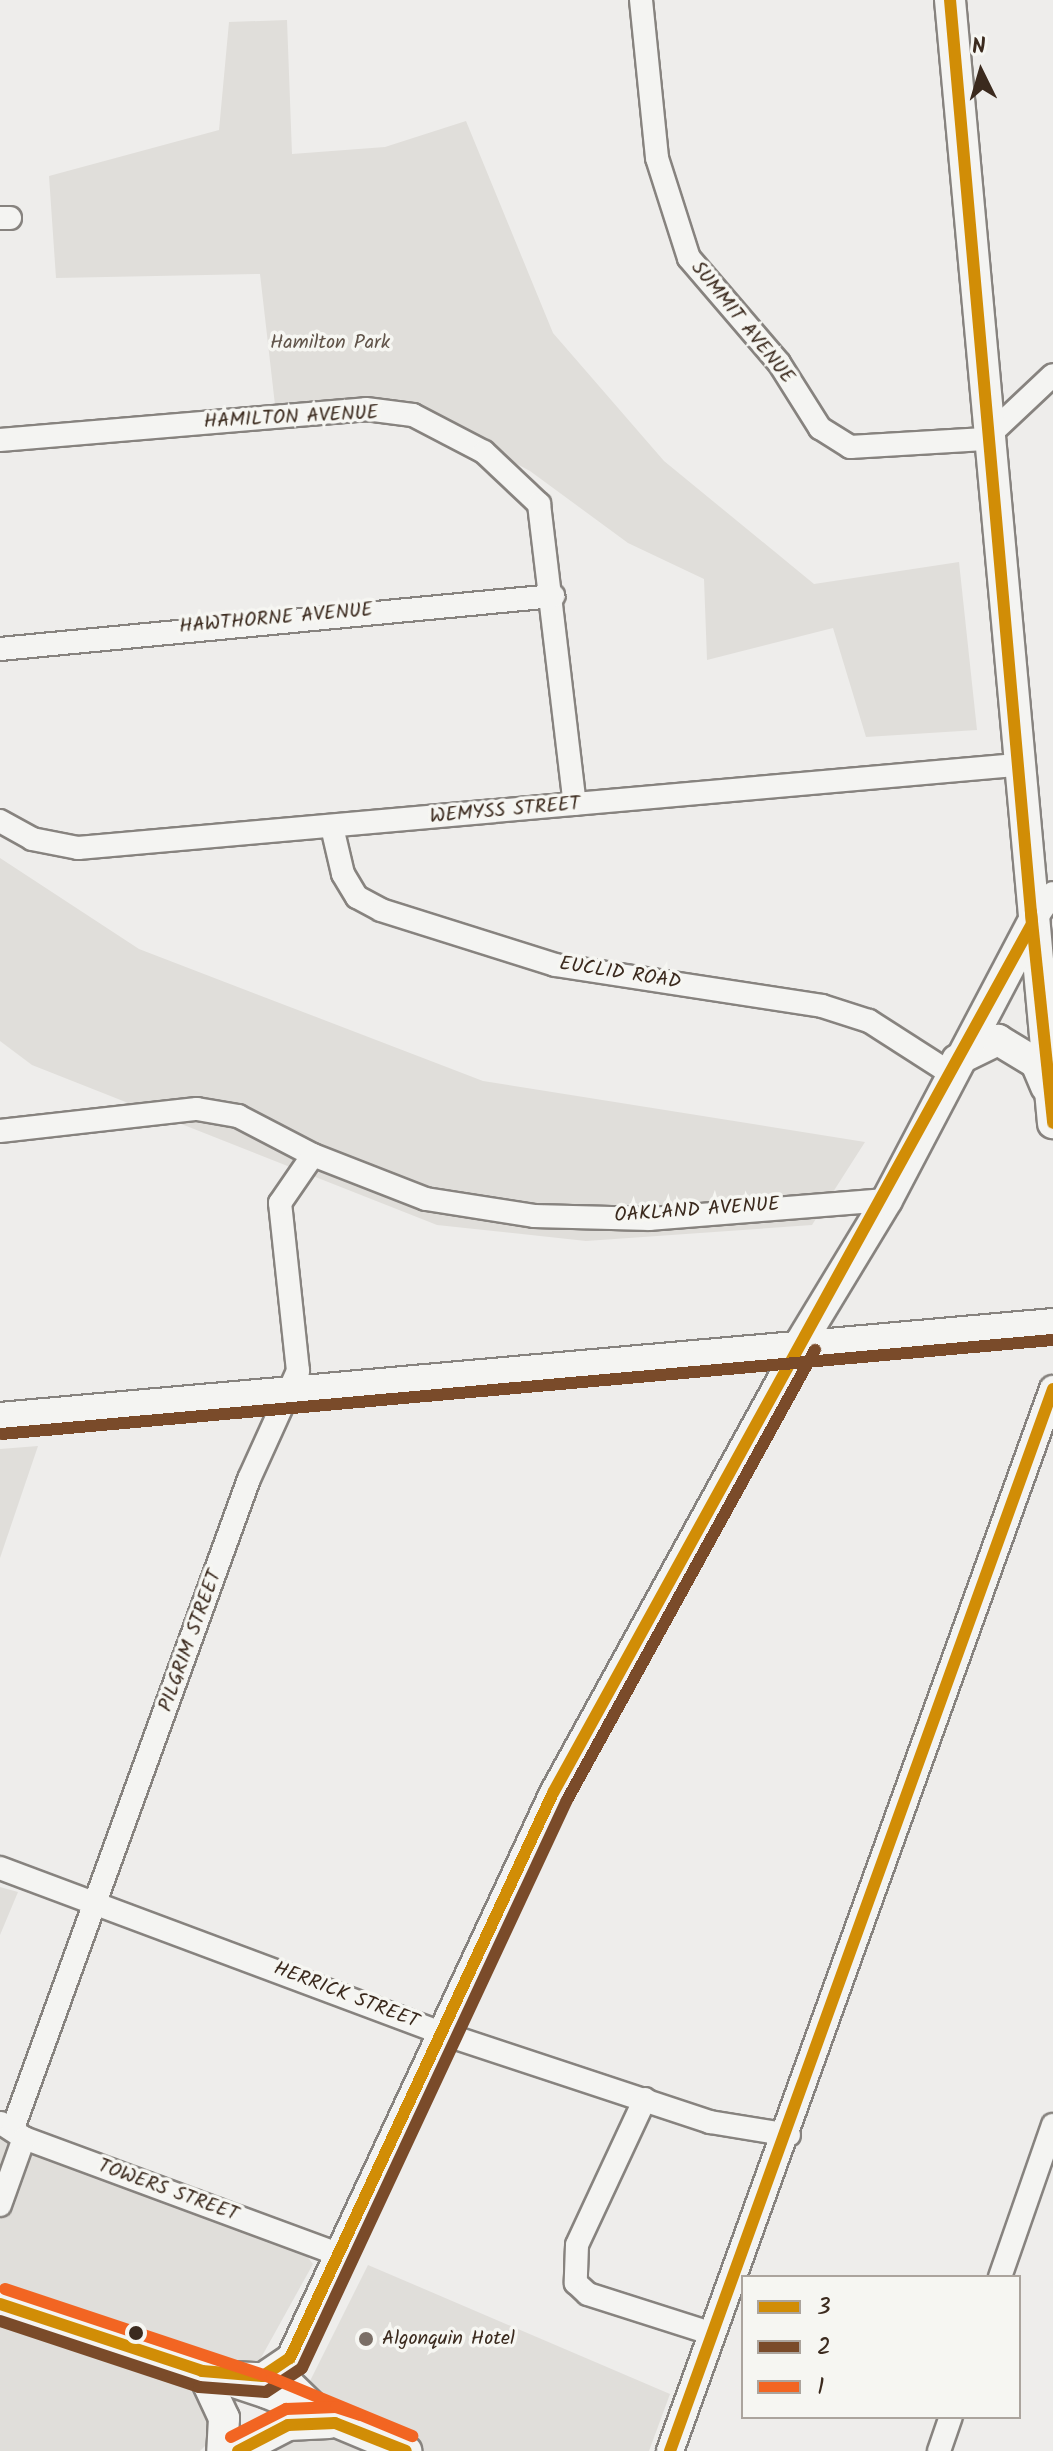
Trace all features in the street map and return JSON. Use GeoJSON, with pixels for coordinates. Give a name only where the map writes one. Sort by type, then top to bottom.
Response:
{"type":"FeatureCollection","features":[{"type":"Feature","properties":{"kind":"main road"},"geometry":{"type":"LineString","coordinates":[[950,0],[985,439],[1052,1105]]}},
{"type":"Feature","properties":{"kind":"main road"},"geometry":{"type":"LineString","coordinates":[[801,1342],[887,1200],[954,1066],[1032,924]]}},
{"type":"Feature","properties":{"kind":"main road"},"geometry":{"type":"LineString","coordinates":[[954,1066],[998,1040],[1019,1046],[1036,1063],[1052,1105]]}},
{"type":"Feature","properties":{"kind":"main road"},"geometry":{"type":"LineString","coordinates":[[0,1418],[801,1342],[1053,1324]]}},
{"type":"Feature","properties":{"kind":"main road"},"geometry":{"type":"LineString","coordinates":[[0,2304],[202,2371],[406,2451]]}},
{"type":"Feature","properties":{"kind":"main road"},"geometry":{"type":"LineString","coordinates":[[202,2371],[224,2418],[222,2451]]}},
{"type":"Feature","properties":{"kind":"main road"},"geometry":{"type":"LineString","coordinates":[[238,2451],[288,2425],[335,2423]]}},
{"type":"Feature","properties":{"kind":"street","name":"SUMMIT AVENUE"},"geometry":{"type":"LineString","coordinates":[[641,0],[657,158],[689,258],[779,363],[820,428],[850,447],[985,439]]}},
{"type":"Feature","properties":{"kind":"street"},"geometry":{"type":"LineString","coordinates":[[985,439],[1053,375]]}},
{"type":"Feature","properties":{"kind":"street","name":"HAMILTON AVENUE"},"geometry":{"type":"LineString","coordinates":[[0,440],[366,409],[413,415],[484,452],[539,504],[553,596],[575,804]]}},
{"type":"Feature","properties":{"kind":"street","name":"HAWTHORNE AVENUE"},"geometry":{"type":"LineString","coordinates":[[0,649],[553,596]]}},
{"type":"Feature","properties":{"kind":"street","name":"WEMYSS STREET"},"geometry":{"type":"LineString","coordinates":[[0,821],[32,839],[78,848],[1016,765]]}},
{"type":"Feature","properties":{"kind":"street","name":"EUCLID ROAD"},"geometry":{"type":"LineString","coordinates":[[332,827],[343,874],[357,897],[381,910],[555,965],[822,1006],[869,1021],[954,1066]]}},
{"type":"Feature","properties":{"kind":"street"},"geometry":{"type":"LineString","coordinates":[[1032,924],[1053,893]]}},
{"type":"Feature","properties":{"kind":"street","name":"OAKLAND AVENUE"},"geometry":{"type":"LineString","coordinates":[[0,1131],[197,1109],[238,1116],[313,1155],[426,1199],[534,1216],[650,1219],[887,1200]]}},
{"type":"Feature","properties":{"kind":"street","name":"PILGRIM STREET"},"geometry":{"type":"LineString","coordinates":[[0,2205],[12,2130],[286,1392],[298,1371],[299,1336],[280,1203],[313,1155]]}},
{"type":"Feature","properties":{"kind":"street"},"geometry":{"type":"LineString","coordinates":[[202,2371],[263,2376],[290,2358],[340,2255],[438,2032],[553,1793],[801,1342]]}},
{"type":"Feature","properties":{"kind":"street"},"geometry":{"type":"LineString","coordinates":[[670,2451],[789,2135],[1053,1389]]}},
{"type":"Feature","properties":{"kind":"street","name":"HERRICK STREET"},"geometry":{"type":"LineString","coordinates":[[0,1868],[98,1902],[438,2032],[710,2122],[789,2135]]}},
{"type":"Feature","properties":{"kind":"street"},"geometry":{"type":"LineString","coordinates":[[645,2099],[577,2245],[576,2283],[588,2294],[713,2334]]}},
{"type":"Feature","properties":{"kind":"street"},"geometry":{"type":"LineString","coordinates":[[1001,2275],[1053,2125]]}},
{"type":"Feature","properties":{"kind":"street","name":"TOWERS STREET"},"geometry":{"type":"LineString","coordinates":[[12,2130],[340,2255]]}},
{"type":"Feature","properties":{"kind":"street"},"geometry":{"type":"LineString","coordinates":[[290,2358],[294,2389],[335,2423]]}},
{"type":"Feature","properties":{"kind":"street"},"geometry":{"type":"LineString","coordinates":[[939,2451],[950,2419]]}},
{"type":"Feature","properties":{"kind":"shaded area"},"geometry":{"type":"Polygon","coordinates":[[[287,20],[292,154],[385,147],[466,121],[553,333],[664,461],[814,584],[959,562],[977,730],[866,737],[833,628],[707,660],[704,579],[628,543],[530,471],[402,402],[275,405],[260,274],[56,278],[49,176],[219,130],[229,22],[287,20]]]}},
{"type":"Feature","properties":{"kind":"shaded area"},"geometry":{"type":"Polygon","coordinates":[[[0,858],[139,949],[483,1081],[865,1142],[812,1225],[586,1241],[437,1225],[32,1065],[0,1041],[0,858]]]}},
{"type":"Feature","properties":{"kind":"shaded area"},"geometry":{"type":"Polygon","coordinates":[[[38,1446],[0,1558],[0,1449],[38,1446]]]}},
{"type":"Feature","properties":{"kind":"shaded area"},"geometry":{"type":"Polygon","coordinates":[[[0,1887],[18,1892],[0,1935],[0,1887]]]}},
{"type":"Feature","properties":{"kind":"shaded area"},"geometry":{"type":"Polygon","coordinates":[[[0,2138],[296,2242],[313,2264],[221,2430],[200,2451],[0,2451],[0,2138]]]}},
{"type":"Feature","properties":{"kind":"shaded area"},"geometry":{"type":"Polygon","coordinates":[[[368,2265],[670,2394],[649,2451],[275,2451],[368,2265]]]}},
{"type":"Feature","properties":{"kind":"transit line","name":"3"},"geometry":{"type":"LineString","coordinates":[[0,2304],[202,2371],[263,2376],[290,2358],[553,1793],[1032,924],[950,0]]}},
{"type":"Feature","properties":{"kind":"transit line","name":"3"},"geometry":{"type":"LineString","coordinates":[[1031,912],[1053,1123]]}},
{"type":"Feature","properties":{"kind":"transit line","name":"2"},"geometry":{"type":"LineString","coordinates":[[1,1434],[1053,1340]]}},
{"type":"Feature","properties":{"kind":"transit line","name":"2"},"geometry":{"type":"LineString","coordinates":[[0,2321],[199,2387],[266,2392],[302,2368],[567,1800],[815,1350]]}},
{"type":"Feature","properties":{"kind":"transit line","name":"3"},"geometry":{"type":"LineString","coordinates":[[670,2451],[1053,1389]]}},
{"type":"Feature","properties":{"kind":"transit line","name":"1"},"geometry":{"type":"LineString","coordinates":[[5,2289],[272,2378],[412,2436]]}},
{"type":"Feature","properties":{"kind":"transit line","name":"1"},"geometry":{"type":"LineString","coordinates":[[231,2437],[286,2409],[336,2407],[360,2415]]}},
{"type":"Feature","properties":{"kind":"transit line","name":"3"},"geometry":{"type":"LineString","coordinates":[[238,2451],[288,2425],[335,2423],[406,2451]]}},
{"type":"Feature","properties":{"kind":"place","name":"Algonquin Hotel"},"geometry":{"type":"Point","coordinates":[366,2339]}},
{"type":"Feature","properties":{"kind":"park label","name":"Hamilton Park"},"geometry":{"type":"Point","coordinates":[330,343]}}]}
